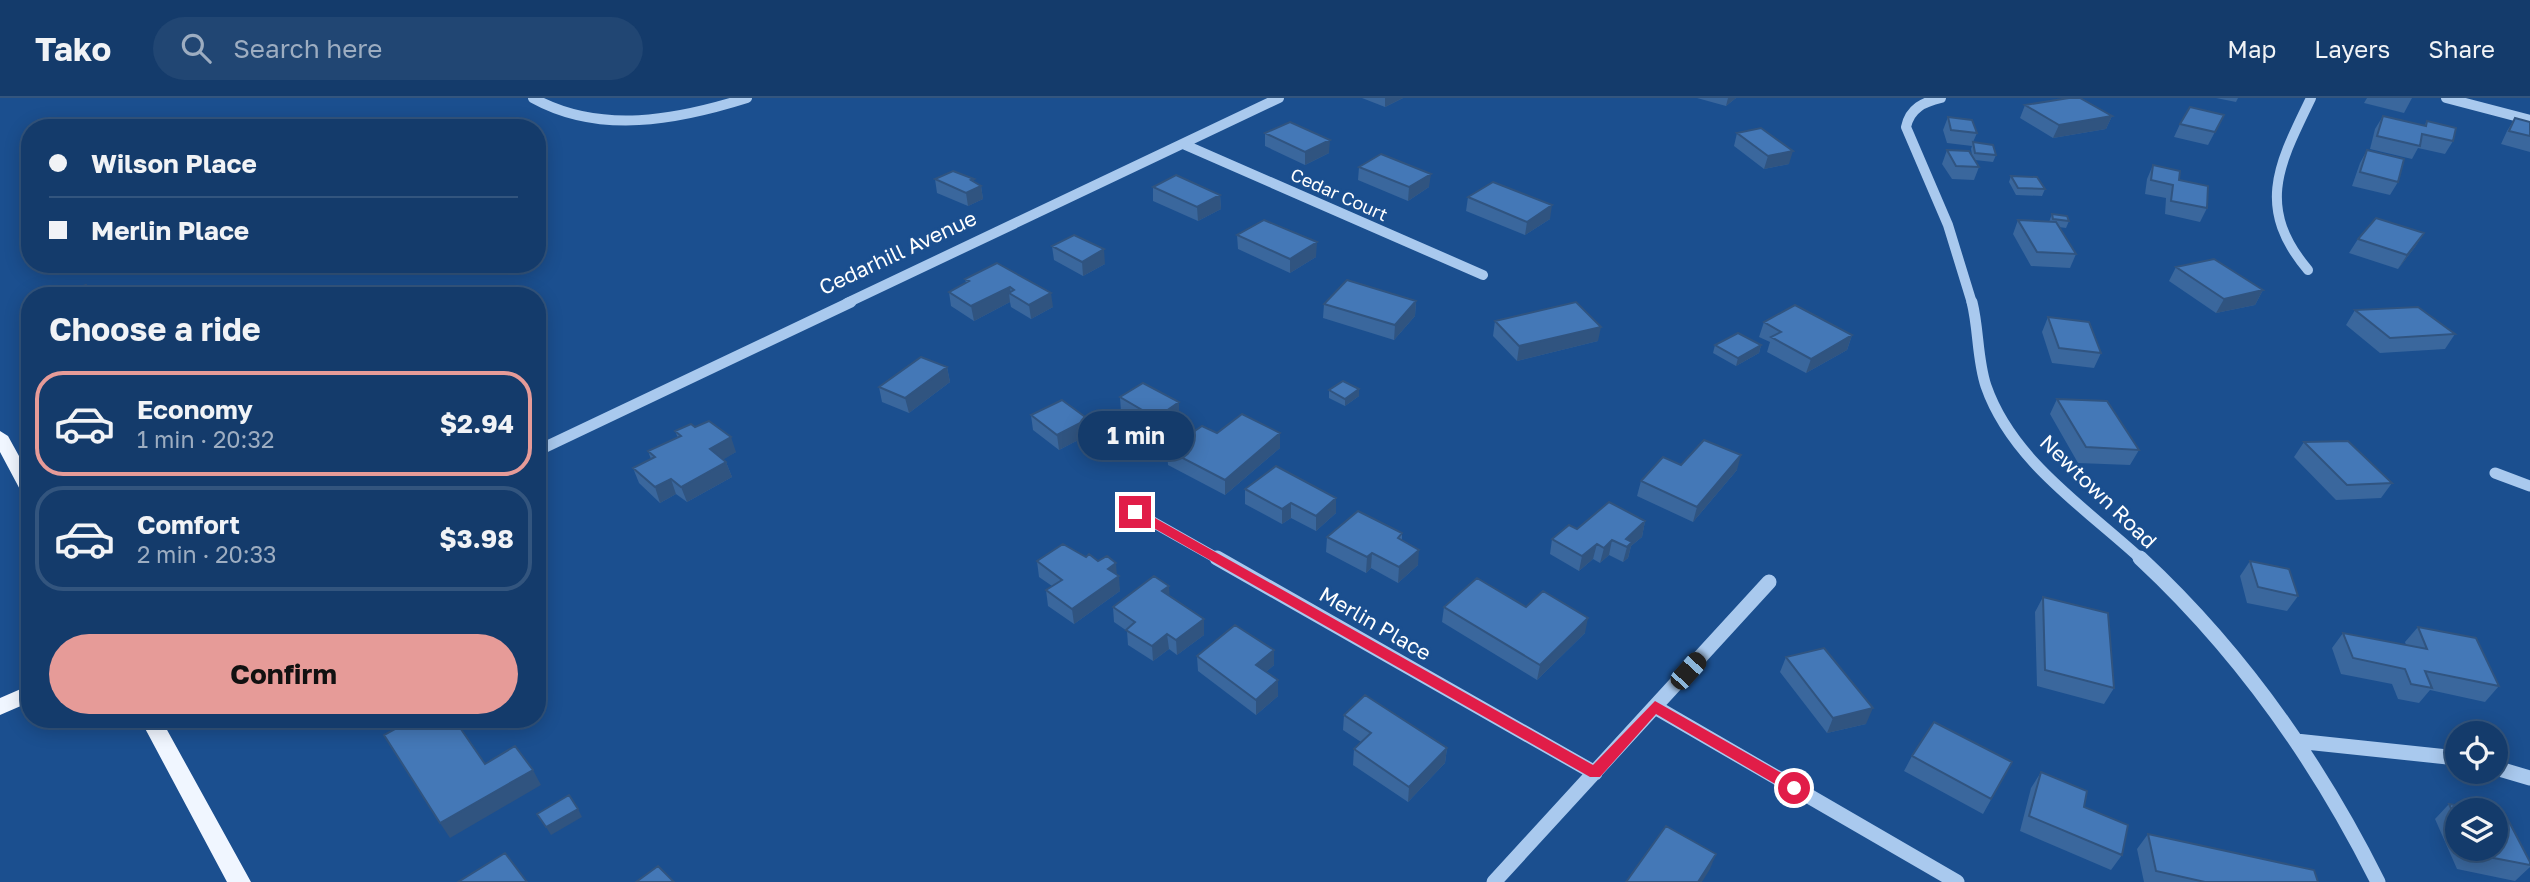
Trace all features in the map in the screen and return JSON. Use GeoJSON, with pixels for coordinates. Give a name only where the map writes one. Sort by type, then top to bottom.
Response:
{"type":"FeatureCollection","features":[{"type":"Feature","properties":{"kind":"main road"},"geometry":{"type":"LineString","coordinates":[[0,436],[21,476]]}},
{"type":"Feature","properties":{"kind":"main road"},"geometry":{"type":"LineString","coordinates":[[0,707],[21,697]]}},
{"type":"Feature","properties":{"kind":"main road"},"geometry":{"type":"LineString","coordinates":[[155,728],[239,882]]}},
{"type":"Feature","properties":{"kind":"street"},"geometry":{"type":"LineString","coordinates":[[533,98],[557,111],[576,116],[620,120],[673,116],[747,98]]}},
{"type":"Feature","properties":{"kind":"street","name":"Newtown Road"},"geometry":{"type":"LineString","coordinates":[[1941,98],[1912,110],[1906,127],[1953,239],[1978,330],[1980,372],[1991,400],[2010,431],[2037,463],[2197,616],[2248,676],[2327,788],[2378,882]]}},
{"type":"Feature","properties":{"kind":"street"},"geometry":{"type":"LineString","coordinates":[[2308,270],[2283,241],[2278,227],[2277,196],[2287,148],[2311,98]]}},
{"type":"Feature","properties":{"kind":"street"},"geometry":{"type":"LineString","coordinates":[[2446,98],[2530,120]]}},
{"type":"Feature","properties":{"kind":"street","name":"Cedarhill Avenue"},"geometry":{"type":"LineString","coordinates":[[546,448],[1275,99]]}},
{"type":"Feature","properties":{"kind":"street","name":"Cedar Court"},"geometry":{"type":"LineString","coordinates":[[1183,144],[1483,275]]}},
{"type":"Feature","properties":{"kind":"street"},"geometry":{"type":"LineString","coordinates":[[2495,473],[2530,486]]}},
{"type":"Feature","properties":{"kind":"street","name":"Merlin Place"},"geometry":{"type":"LineString","coordinates":[[1135,512],[1595,773]]}},
{"type":"Feature","properties":{"kind":"street"},"geometry":{"type":"LineString","coordinates":[[1494,882],[1769,582]]}},
{"type":"Feature","properties":{"kind":"street"},"geometry":{"type":"LineString","coordinates":[[1655,707],[1957,882]]}},
{"type":"Feature","properties":{"kind":"street"},"geometry":{"type":"LineString","coordinates":[[2296,741],[2445,757]]}},
{"type":"Feature","properties":{"kind":"street"},"geometry":{"type":"LineString","coordinates":[[2508,772],[2530,778]]}},
{"type":"Feature","properties":{"kind":"building"},"geometry":{"type":"Polygon","coordinates":[[[2080,98],[2112,116],[2059,125],[2025,105],[2080,98]]]}},
{"type":"Feature","properties":{"kind":"building"},"geometry":{"type":"Polygon","coordinates":[[[2190,107],[2224,115],[2215,132],[2180,124],[2190,107]]]}},
{"type":"Feature","properties":{"kind":"building"},"geometry":{"type":"Polygon","coordinates":[[[2383,116],[2426,126],[2427,121],[2456,128],[2453,141],[2422,134],[2420,146],[2377,136],[2383,116]]]}},
{"type":"Feature","properties":{"kind":"building"},"geometry":{"type":"Polygon","coordinates":[[[1948,117],[1972,120],[1977,133],[1951,130],[1948,117]]]}},
{"type":"Feature","properties":{"kind":"building"},"geometry":{"type":"Polygon","coordinates":[[[2515,118],[2530,122],[2530,136],[2509,131],[2515,118]]]}},
{"type":"Feature","properties":{"kind":"building"},"geometry":{"type":"Polygon","coordinates":[[[1290,122],[1330,140],[1305,152],[1265,133],[1290,122]]]}},
{"type":"Feature","properties":{"kind":"building"},"geometry":{"type":"Polygon","coordinates":[[[1761,128],[1793,151],[1768,156],[1737,133],[1761,128]]]}},
{"type":"Feature","properties":{"kind":"building"},"geometry":{"type":"Polygon","coordinates":[[[1973,142],[1993,145],[1996,155],[1975,153],[1973,142]]]}},
{"type":"Feature","properties":{"kind":"building"},"geometry":{"type":"Polygon","coordinates":[[[1947,150],[1969,151],[1979,167],[1956,166],[1947,150]]]}},
{"type":"Feature","properties":{"kind":"building"},"geometry":{"type":"Polygon","coordinates":[[[2367,150],[2404,159],[2398,182],[2360,172],[2367,150]]]}},
{"type":"Feature","properties":{"kind":"building"},"geometry":{"type":"Polygon","coordinates":[[[1381,154],[1431,174],[1409,187],[1359,167],[1381,154]]]}},
{"type":"Feature","properties":{"kind":"building"},"geometry":{"type":"Polygon","coordinates":[[[2153,165],[2180,171],[2179,180],[2208,186],[2207,208],[2171,201],[2173,185],[2151,180],[2153,165]]]}},
{"type":"Feature","properties":{"kind":"building"},"geometry":{"type":"Polygon","coordinates":[[[953,171],[974,179],[971,180],[981,186],[966,193],[935,179],[953,171]]]}},
{"type":"Feature","properties":{"kind":"building"},"geometry":{"type":"Polygon","coordinates":[[[1176,175],[1220,195],[1197,207],[1153,187],[1176,175]]]}},
{"type":"Feature","properties":{"kind":"building"},"geometry":{"type":"Polygon","coordinates":[[[2011,176],[2037,177],[2045,189],[2018,188],[2011,176]]]}},
{"type":"Feature","properties":{"kind":"building"},"geometry":{"type":"Polygon","coordinates":[[[1493,182],[1552,205],[1527,222],[1468,197],[1493,182]]]}},
{"type":"Feature","properties":{"kind":"building"},"geometry":{"type":"Polygon","coordinates":[[[2052,214],[2067,216],[2069,221],[2053,219],[2052,214]]]}},
{"type":"Feature","properties":{"kind":"building"},"geometry":{"type":"Polygon","coordinates":[[[2376,218],[2424,233],[2407,255],[2358,239],[2376,218]]]}},
{"type":"Feature","properties":{"kind":"building"},"geometry":{"type":"Polygon","coordinates":[[[1264,220],[1317,242],[1290,259],[1237,235],[1264,220]]]}},
{"type":"Feature","properties":{"kind":"building"},"geometry":{"type":"Polygon","coordinates":[[[2018,220],[2056,222],[2076,254],[2037,252],[2018,220]]]}},
{"type":"Feature","properties":{"kind":"building"},"geometry":{"type":"Polygon","coordinates":[[[1074,235],[1104,249],[1082,262],[1052,246],[1074,235]]]}},
{"type":"Feature","properties":{"kind":"building"},"geometry":{"type":"Polygon","coordinates":[[[2214,259],[2263,290],[2224,299],[2176,267],[2214,259]]]}},
{"type":"Feature","properties":{"kind":"building"},"geometry":{"type":"Polygon","coordinates":[[[997,263],[1051,293],[1029,305],[1009,293],[1014,290],[1010,287],[971,306],[949,292],[969,281],[965,279],[997,263]]]}},
{"type":"Feature","properties":{"kind":"building"},"geometry":{"type":"Polygon","coordinates":[[[1347,280],[1416,301],[1395,325],[1324,304],[1347,280]]]}},
{"type":"Feature","properties":{"kind":"building"},"geometry":{"type":"Polygon","coordinates":[[[1576,302],[1601,327],[1519,346],[1495,321],[1576,302]]]}},
{"type":"Feature","properties":{"kind":"building"},"geometry":{"type":"Polygon","coordinates":[[[1795,305],[1852,335],[1811,359],[1771,337],[1781,332],[1764,322],[1795,305]]]}},
{"type":"Feature","properties":{"kind":"building"},"geometry":{"type":"Polygon","coordinates":[[[2418,307],[2455,334],[2390,338],[2355,310],[2418,307]]]}},
{"type":"Feature","properties":{"kind":"building"},"geometry":{"type":"Polygon","coordinates":[[[2048,317],[2089,322],[2101,353],[2059,348],[2048,317]]]}},
{"type":"Feature","properties":{"kind":"building"},"geometry":{"type":"Polygon","coordinates":[[[1738,333],[1761,345],[1738,358],[1715,345],[1738,333]]]}},
{"type":"Feature","properties":{"kind":"building"},"geometry":{"type":"Polygon","coordinates":[[[921,357],[947,367],[905,398],[879,387],[921,357]]]}},
{"type":"Feature","properties":{"kind":"building"},"geometry":{"type":"Polygon","coordinates":[[[1343,381],[1359,389],[1345,399],[1329,390],[1343,381]]]}},
{"type":"Feature","properties":{"kind":"building"},"geometry":{"type":"Polygon","coordinates":[[[1143,383],[1179,402],[1156,418],[1120,397],[1143,383]]]}},
{"type":"Feature","properties":{"kind":"building"},"geometry":{"type":"Polygon","coordinates":[[[2057,399],[2107,401],[2139,450],[2086,447],[2057,399]]]}},
{"type":"Feature","properties":{"kind":"building"},"geometry":{"type":"Polygon","coordinates":[[[1062,400],[1088,419],[1057,435],[1031,415],[1062,400]]]}},
{"type":"Feature","properties":{"kind":"building"},"geometry":{"type":"Polygon","coordinates":[[[1242,414],[1280,433],[1225,480],[1167,450],[1202,426],[1217,433],[1242,414]]]}},
{"type":"Feature","properties":{"kind":"building"},"geometry":{"type":"Polygon","coordinates":[[[709,421],[731,437],[710,449],[726,462],[681,487],[671,479],[655,487],[633,468],[655,457],[648,451],[681,436],[675,431],[691,424],[695,427],[709,421]]]}},
{"type":"Feature","properties":{"kind":"building"},"geometry":{"type":"Polygon","coordinates":[[[1704,440],[1741,455],[1697,507],[1641,481],[1663,457],[1681,465],[1704,440]]]}},
{"type":"Feature","properties":{"kind":"building"},"geometry":{"type":"Polygon","coordinates":[[[2348,441],[2392,483],[2347,485],[2304,442],[2348,441]]]}},
{"type":"Feature","properties":{"kind":"building"},"geometry":{"type":"Polygon","coordinates":[[[1276,466],[1336,498],[1316,516],[1291,503],[1282,509],[1245,489],[1276,466]]]}},
{"type":"Feature","properties":{"kind":"building"},"geometry":{"type":"Polygon","coordinates":[[[1609,502],[1645,521],[1626,539],[1632,542],[1627,547],[1612,540],[1604,548],[1597,544],[1582,556],[1552,539],[1569,525],[1577,529],[1609,502]]]}},
{"type":"Feature","properties":{"kind":"building"},"geometry":{"type":"Polygon","coordinates":[[[1358,511],[1402,533],[1398,538],[1419,550],[1399,567],[1372,553],[1367,557],[1327,537],[1358,511]]]}},
{"type":"Feature","properties":{"kind":"building"},"geometry":{"type":"Polygon","coordinates":[[[1063,544],[1086,557],[1089,554],[1098,561],[1107,556],[1116,563],[1108,569],[1119,576],[1072,609],[1046,590],[1062,580],[1037,561],[1063,544]]]}},
{"type":"Feature","properties":{"kind":"building"},"geometry":{"type":"Polygon","coordinates":[[[2250,561],[2289,569],[2298,596],[2258,587],[2250,561]]]}},
{"type":"Feature","properties":{"kind":"building"},"geometry":{"type":"Polygon","coordinates":[[[1154,576],[1169,586],[1162,591],[1204,619],[1176,640],[1167,634],[1152,646],[1126,630],[1135,622],[1113,607],[1154,576]]]}},
{"type":"Feature","properties":{"kind":"building"},"geometry":{"type":"Polygon","coordinates":[[[1477,578],[1526,607],[1543,591],[1588,618],[1540,665],[1444,607],[1477,578]]]}},
{"type":"Feature","properties":{"kind":"building"},"geometry":{"type":"Polygon","coordinates":[[[2043,597],[2108,613],[2114,688],[2045,670],[2043,597]]]}},
{"type":"Feature","properties":{"kind":"building"},"geometry":{"type":"Polygon","coordinates":[[[1235,625],[1274,650],[1256,665],[1278,680],[1256,700],[1197,656],[1235,625]]]}},
{"type":"Feature","properties":{"kind":"building"},"geometry":{"type":"Polygon","coordinates":[[[2418,627],[2476,638],[2499,686],[2425,671],[2432,688],[2411,684],[2405,669],[2353,658],[2343,633],[2427,649],[2418,627]]]}},
{"type":"Feature","properties":{"kind":"building"},"geometry":{"type":"Polygon","coordinates":[[[1824,648],[1873,708],[1833,718],[1786,657],[1824,648]]]}},
{"type":"Feature","properties":{"kind":"building"},"geometry":{"type":"Polygon","coordinates":[[[1365,695],[1447,748],[1409,787],[1354,749],[1371,733],[1344,715],[1365,695]]]}},
{"type":"Feature","properties":{"kind":"building"},"geometry":{"type":"Polygon","coordinates":[[[1934,722],[2012,762],[1991,799],[1912,756],[1934,722]]]}},
{"type":"Feature","properties":{"kind":"building"},"geometry":{"type":"Polygon","coordinates":[[[397,728],[460,728],[485,764],[515,746],[533,770],[440,823],[384,735],[397,728]]]}},
{"type":"Feature","properties":{"kind":"building"},"geometry":{"type":"Polygon","coordinates":[[[2041,772],[2087,791],[2084,807],[2128,825],[2122,855],[2029,816],[2041,772]]]}},
{"type":"Feature","properties":{"kind":"building"},"geometry":{"type":"Polygon","coordinates":[[[569,795],[578,809],[546,827],[537,814],[569,795]]]}},
{"type":"Feature","properties":{"kind":"building"},"geometry":{"type":"Polygon","coordinates":[[[2508,820],[2530,862],[2530,865],[2508,861],[2508,820]]]}},
{"type":"Feature","properties":{"kind":"building"},"geometry":{"type":"Polygon","coordinates":[[[1666,826],[1716,854],[1698,882],[1626,882],[1666,826]]]}},
{"type":"Feature","properties":{"kind":"building"},"geometry":{"type":"Polygon","coordinates":[[[2148,834],[2314,870],[2318,882],[2205,882],[2156,871],[2148,834]]]}},
{"type":"Feature","properties":{"kind":"building"},"geometry":{"type":"Polygon","coordinates":[[[505,853],[527,882],[458,882],[505,853]]]}},
{"type":"Feature","properties":{"kind":"building"},"geometry":{"type":"Polygon","coordinates":[[[658,866],[674,882],[636,882],[658,866]]]}},
{"type":"Feature","properties":{"kind":"route"},"geometry":{"type":"LineString","coordinates":[[1135,512],[1595,773],[1655,707],[1794,788]]}}]}
